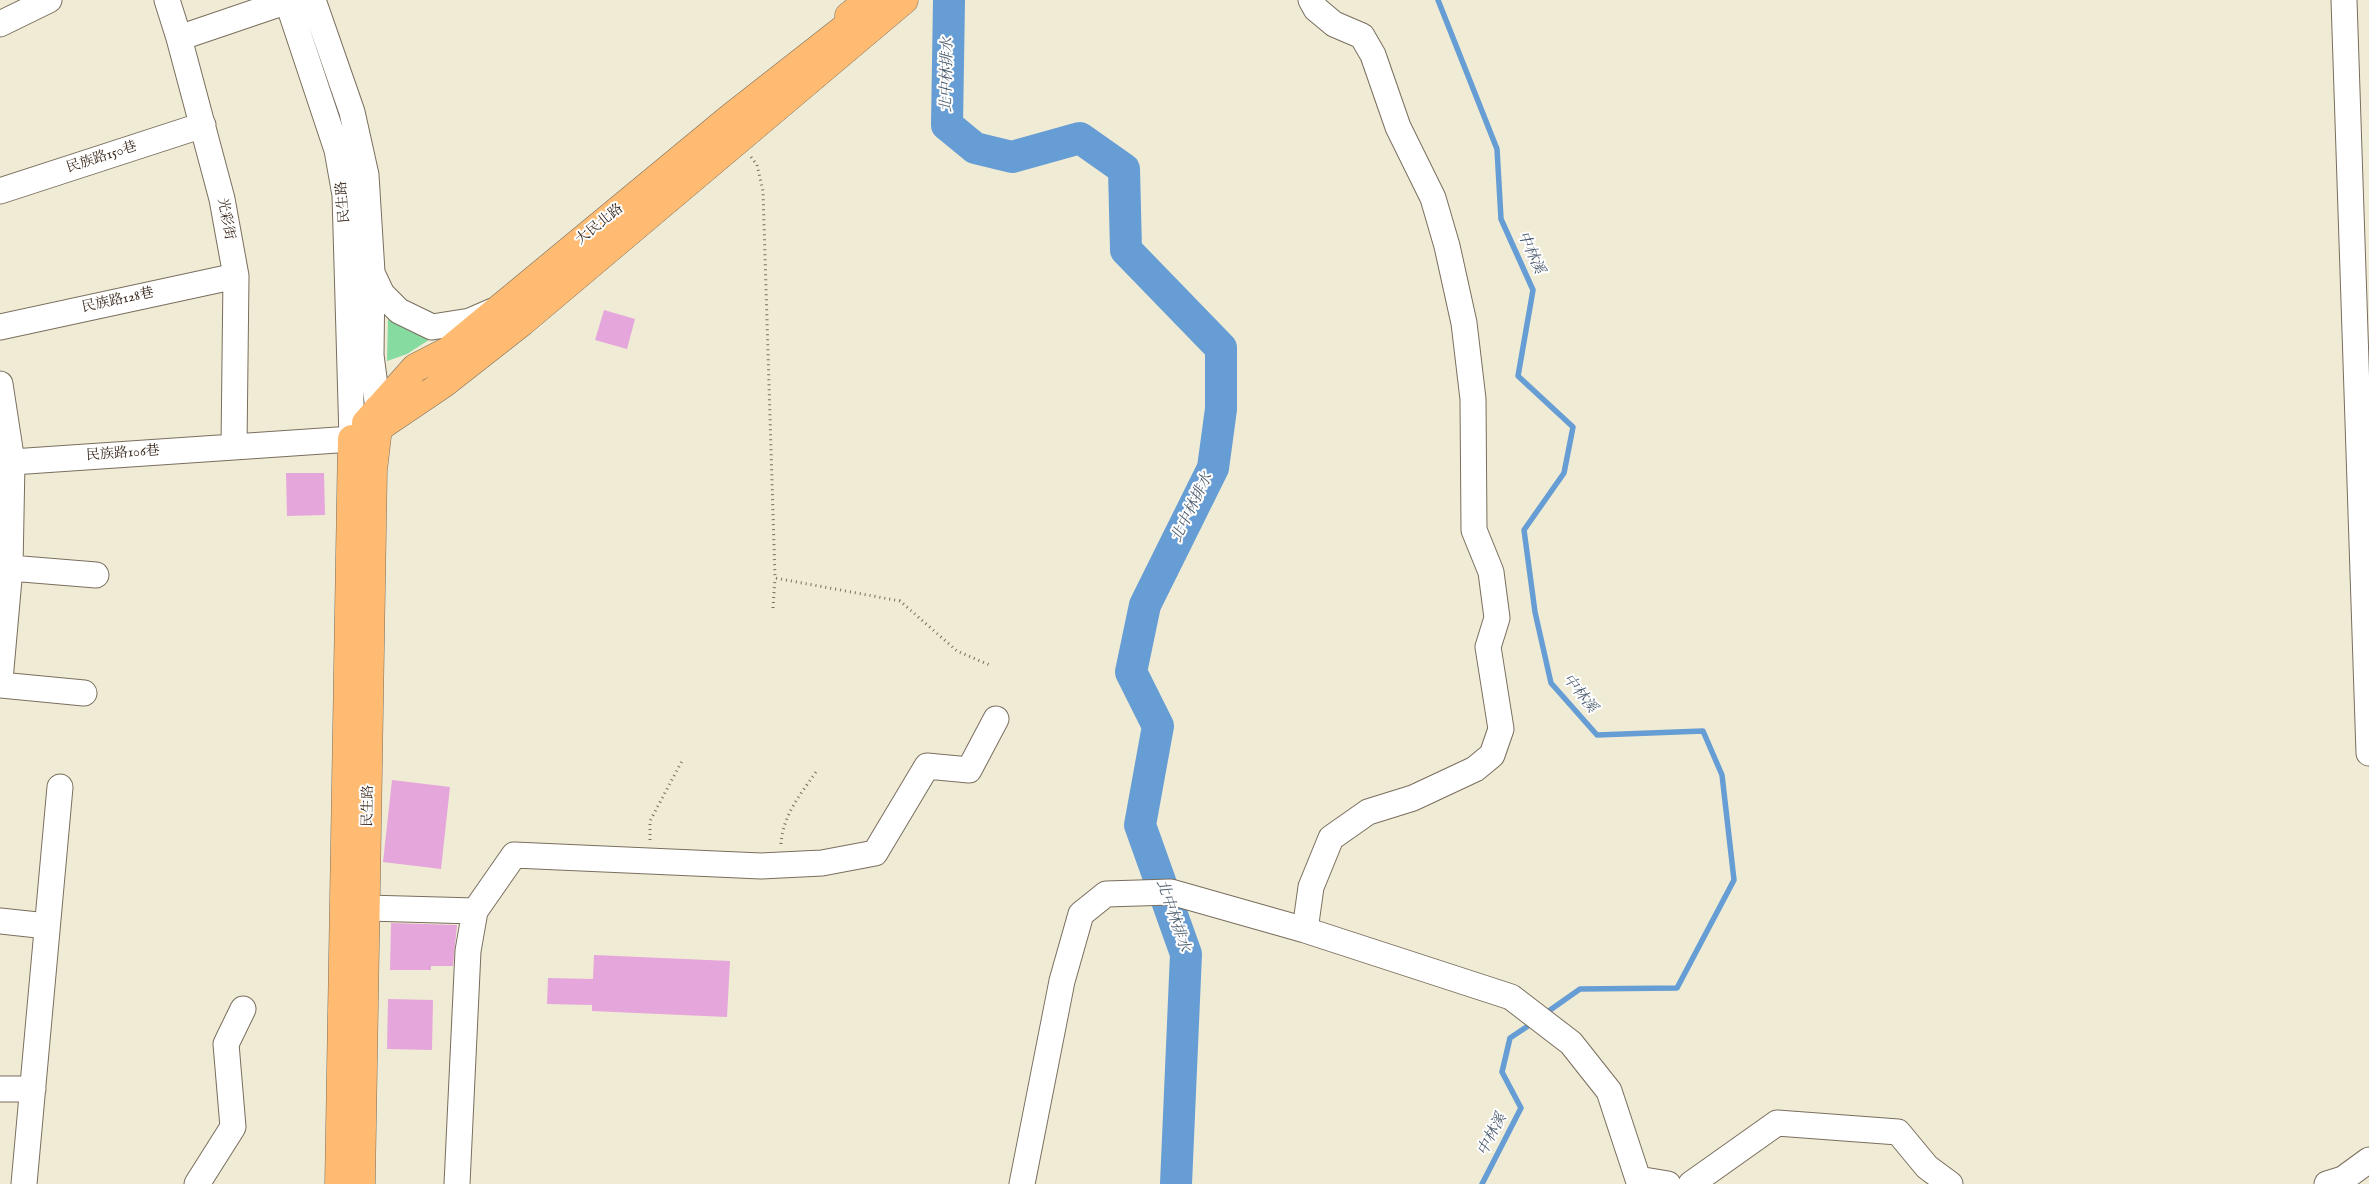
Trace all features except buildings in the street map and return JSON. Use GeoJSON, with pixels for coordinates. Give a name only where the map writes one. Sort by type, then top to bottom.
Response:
{"type":"FeatureCollection","features":[{"type":"Feature","properties":{"kind":"main road"},"geometry":{"type":"LineString","coordinates":[[860,17],[904,0]]}},
{"type":"Feature","properties":{"kind":"main road","name":"大民北路"},"geometry":{"type":"LineString","coordinates":[[365,422],[443,384],[522,322],[740,139],[860,17]]}},
{"type":"Feature","properties":{"kind":"main road","name":"大民北路"},"geometry":{"type":"LineString","coordinates":[[365,422],[416,368],[448,351],[730,118],[860,17]]}},
{"type":"Feature","properties":{"kind":"main road","name":"民生路"},"geometry":{"type":"LineString","coordinates":[[361,1184],[373,470],[365,422]]}},
{"type":"Feature","properties":{"kind":"main road","name":"民生路"},"geometry":{"type":"LineString","coordinates":[[339,1184],[365,422]]}},
{"type":"Feature","properties":{"kind":"street"},"geometry":{"type":"LineString","coordinates":[[0,24],[49,0]]}},
{"type":"Feature","properties":{"kind":"street","name":"光彩街"},"geometry":{"type":"LineString","coordinates":[[167,0],[222,199],[236,276],[234,446]]}},
{"type":"Feature","properties":{"kind":"street"},"geometry":{"type":"LineString","coordinates":[[179,38],[288,0]]}},
{"type":"Feature","properties":{"kind":"street","name":"民生路"},"geometry":{"type":"LineString","coordinates":[[288,0],[337,150],[346,195],[365,422]]}},
{"type":"Feature","properties":{"kind":"street"},"geometry":{"type":"LineString","coordinates":[[313,0],[352,112],[366,175],[372,272],[371,355],[365,422]]}},
{"type":"Feature","properties":{"kind":"street"},"geometry":{"type":"LineString","coordinates":[[1305,930],[1311,887],[1331,838],[1368,812],[1413,798],[1475,769],[1492,755],[1501,729],[1488,647],[1497,618],[1491,572],[1474,530],[1473,399],[1464,323],[1447,246],[1433,198],[1398,127],[1370,49],[1362,36],[1334,24],[1316,9],[1312,0]]}},
{"type":"Feature","properties":{"kind":"street"},"geometry":{"type":"LineString","coordinates":[[2344,0],[2369,753]]}},
{"type":"Feature","properties":{"kind":"street","name":"民族路150巷"},"geometry":{"type":"LineString","coordinates":[[0,191],[203,125]]}},
{"type":"Feature","properties":{"kind":"street"},"geometry":{"type":"LineString","coordinates":[[372,272],[382,294],[399,311],[432,327],[470,321],[497,309]]}},
{"type":"Feature","properties":{"kind":"street","name":"民族路128巷"},"geometry":{"type":"LineString","coordinates":[[0,327],[236,276]]}},
{"type":"Feature","properties":{"kind":"street"},"geometry":{"type":"LineString","coordinates":[[0,384],[12,462],[10,568],[0,680]]}},
{"type":"Feature","properties":{"kind":"street","name":"民族路106巷"},"geometry":{"type":"LineString","coordinates":[[12,462],[234,446],[365,422]]}},
{"type":"Feature","properties":{"kind":"street"},"geometry":{"type":"LineString","coordinates":[[10,568],[96,575]]}},
{"type":"Feature","properties":{"kind":"street"},"geometry":{"type":"LineString","coordinates":[[0,685],[84,693]]}},
{"type":"Feature","properties":{"kind":"street"},"geometry":{"type":"LineString","coordinates":[[457,1184],[468,951],[476,911],[514,855],[780,866],[822,863],[875,853],[927,766],[969,770],[996,719]]}},
{"type":"Feature","properties":{"kind":"street"},"geometry":{"type":"LineString","coordinates":[[24,1184],[60,787]]}},
{"type":"Feature","properties":{"kind":"street"},"geometry":{"type":"LineString","coordinates":[[1022,1184],[1062,981],[1081,914],[1106,894],[1171,892],[1305,930],[1511,996],[1571,1043],[1609,1091],[1638,1179],[1668,1184]]}},
{"type":"Feature","properties":{"kind":"street"},"geometry":{"type":"LineString","coordinates":[[367,908],[476,911]]}},
{"type":"Feature","properties":{"kind":"street"},"geometry":{"type":"LineString","coordinates":[[0,921],[47,926]]}},
{"type":"Feature","properties":{"kind":"street"},"geometry":{"type":"LineString","coordinates":[[197,1184],[233,1127],[226,1044],[243,1009]]}},
{"type":"Feature","properties":{"kind":"street"},"geometry":{"type":"LineString","coordinates":[[0,1089],[33,1089]]}},
{"type":"Feature","properties":{"kind":"street"},"geometry":{"type":"LineString","coordinates":[[1691,1184],[1777,1123],[1898,1132],[1927,1167],[1950,1184]]}},
{"type":"Feature","properties":{"kind":"street"},"geometry":{"type":"LineString","coordinates":[[2327,1184],[2343,1179],[2369,1160]]}},
{"type":"Feature","properties":{"kind":"path"},"geometry":{"type":"LineString","coordinates":[[740,139],[757,165],[762,191],[775,578],[773,608]]}},
{"type":"Feature","properties":{"kind":"path"},"geometry":{"type":"LineString","coordinates":[[775,578],[900,601],[957,651],[992,666]]}},
{"type":"Feature","properties":{"kind":"path"},"geometry":{"type":"LineString","coordinates":[[650,861],[650,821],[683,759]]}},
{"type":"Feature","properties":{"kind":"path"},"geometry":{"type":"LineString","coordinates":[[780,866],[782,830],[790,811],[816,772]]}},
{"type":"Feature","properties":{"kind":"green space"},"geometry":{"type":"Polygon","coordinates":[[[388,316],[438,334],[407,354],[387,361],[388,316]]]}},
{"type":"Feature","properties":{"kind":"waterway","name":"北中林排水"},"geometry":{"type":"LineString","coordinates":[[949,0],[947,125],[975,148],[1012,157],[1080,138],[1124,169],[1126,250],[1221,348],[1221,409],[1213,468],[1145,605],[1131,672],[1158,726],[1140,825],[1186,954],[1176,1184]]}},
{"type":"Feature","properties":{"kind":"waterway","name":"中林溪"},"geometry":{"type":"LineString","coordinates":[[1438,0],[1497,149],[1501,219],[1533,290],[1518,376],[1573,427],[1564,473],[1524,530],[1535,612],[1551,683],[1597,735],[1703,731],[1722,775],[1734,880],[1677,988],[1580,989],[1543,1015]]}},
{"type":"Feature","properties":{"kind":"waterway","name":"中林溪"},"geometry":{"type":"LineString","coordinates":[[1482,1184],[1521,1108],[1502,1072],[1510,1038],[1534,1022]]}}]}
